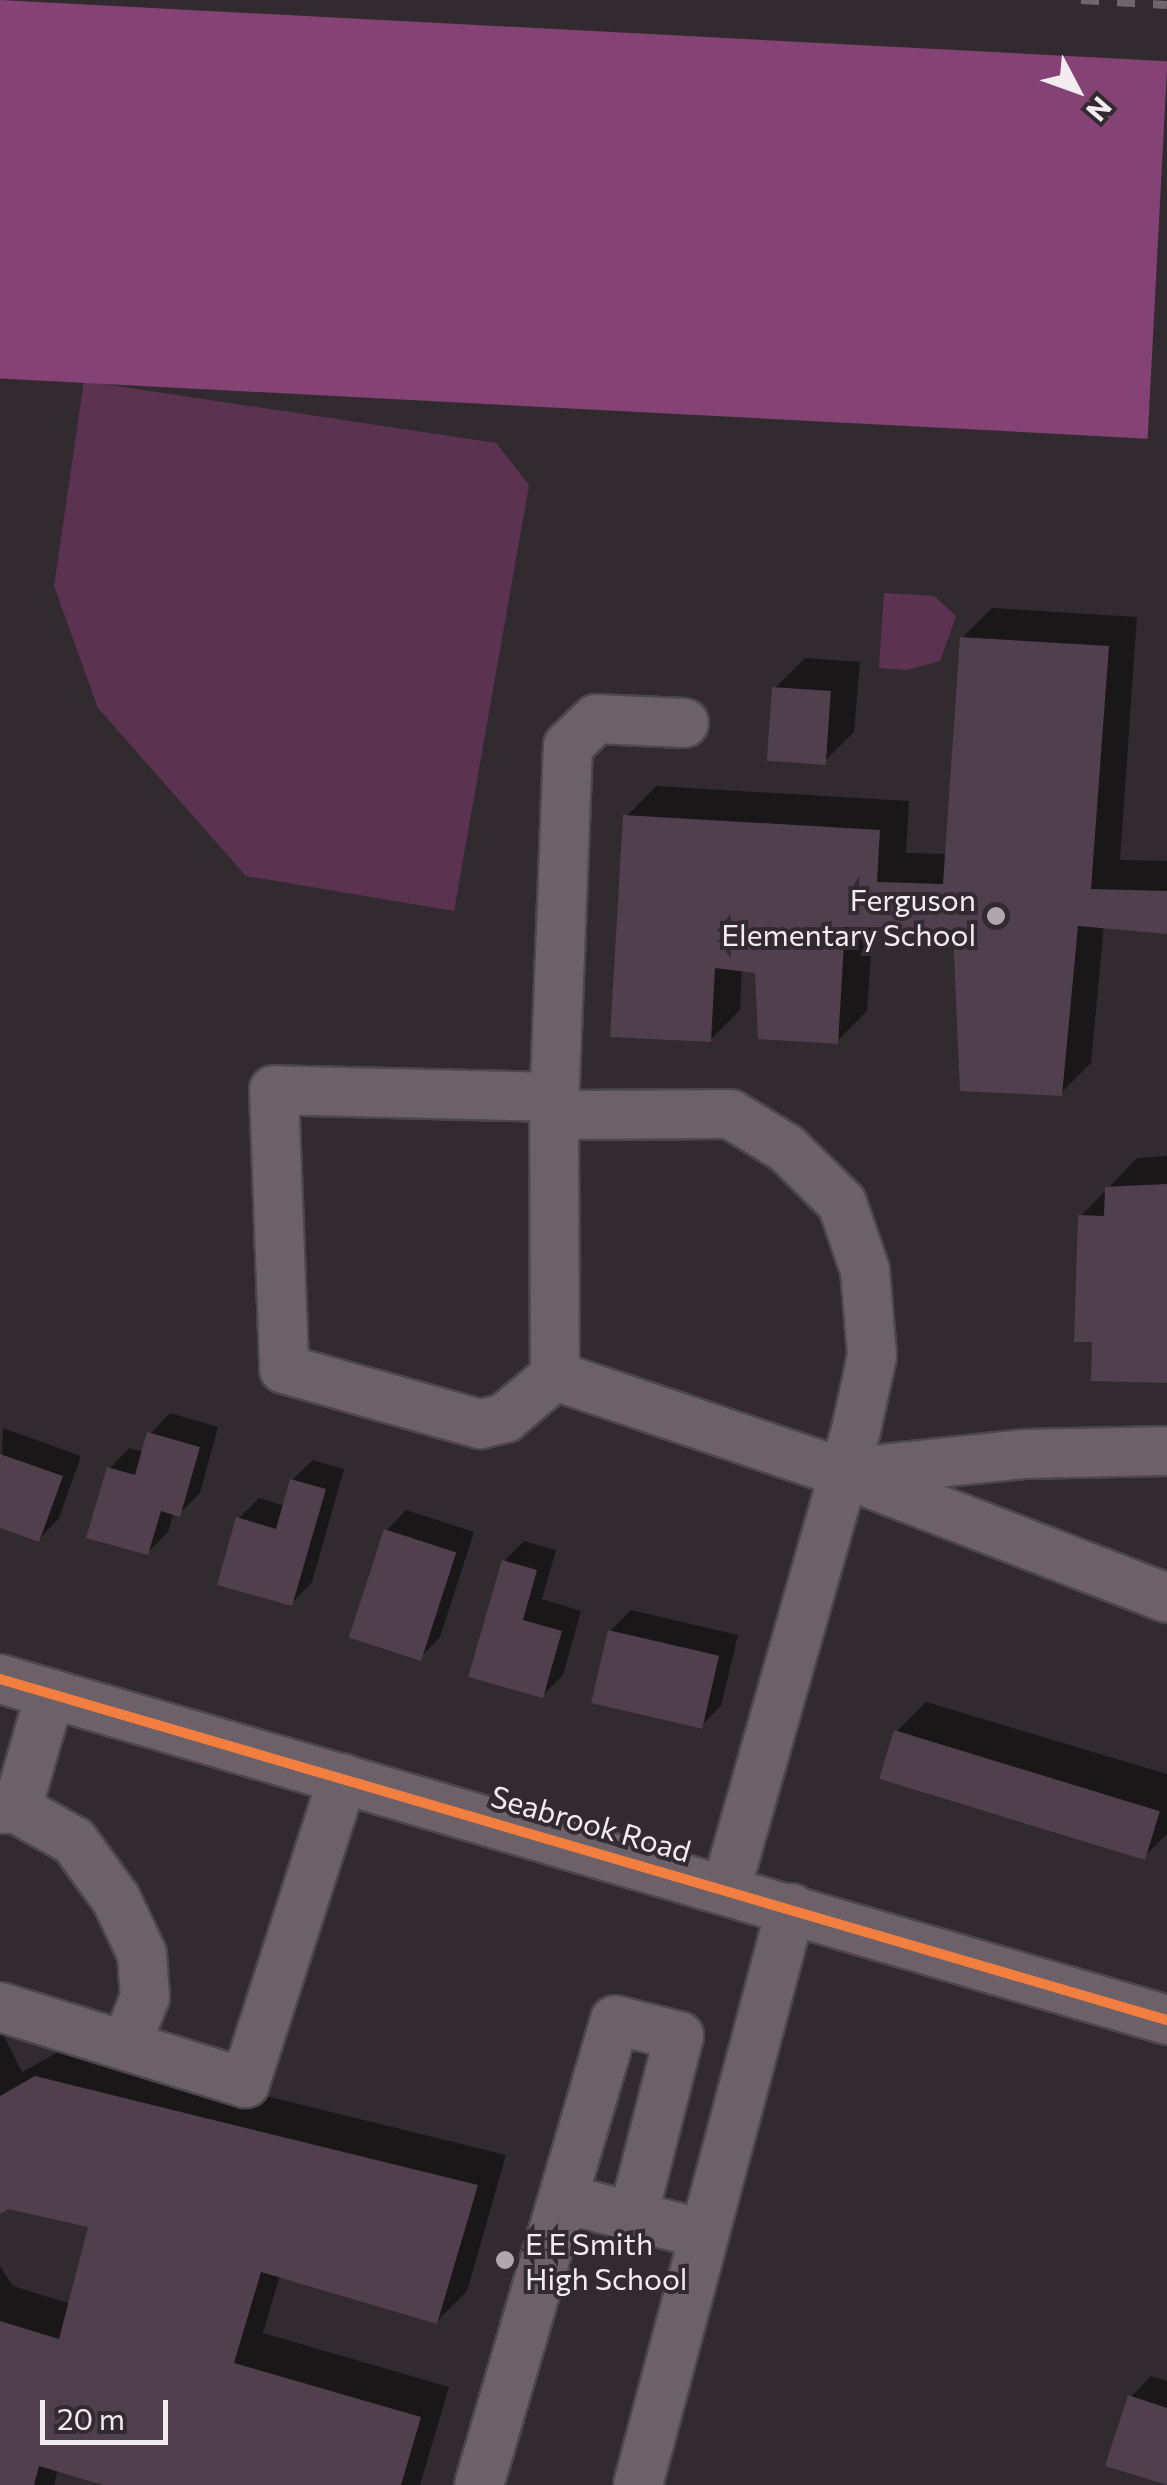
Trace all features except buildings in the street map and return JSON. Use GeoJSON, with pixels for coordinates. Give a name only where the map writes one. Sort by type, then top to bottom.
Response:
{"type":"FeatureCollection","features":[{"type":"Feature","properties":{"kind":"street"},"geometry":{"type":"LineString","coordinates":[[555,1376],[554,1106],[568,746],[596,719],[684,723]]}},
{"type":"Feature","properties":{"kind":"street"},"geometry":{"type":"LineString","coordinates":[[555,1376],[505,1418],[480,1424],[284,1369],[274,1090],[730,1114],[786,1148],[842,1203],[865,1270],[872,1356],[844,1472],[726,1888]]}},
{"type":"Feature","properties":{"kind":"street"},"geometry":{"type":"LineString","coordinates":[[555,1376],[844,1472],[1167,1598]]}},
{"type":"Feature","properties":{"kind":"street"},"geometry":{"type":"LineString","coordinates":[[844,1472],[1023,1454],[1167,1451]]}},
{"type":"Feature","properties":{"kind":"street","name":"Seabrook Road"},"geometry":{"type":"LineString","coordinates":[[0,1679],[726,1888],[1167,2020]]}},
{"type":"Feature","properties":{"kind":"street"},"geometry":{"type":"LineString","coordinates":[[50,1694],[8,1809],[74,1842],[116,1899],[142,1954],[146,1997],[126,2045]]}},
{"type":"Feature","properties":{"kind":"street"},"geometry":{"type":"LineString","coordinates":[[0,2007],[244,2083],[342,1778]]}},
{"type":"Feature","properties":{"kind":"street"},"geometry":{"type":"LineString","coordinates":[[638,2485],[791,1908]]}},
{"type":"Feature","properties":{"kind":"street"},"geometry":{"type":"LineString","coordinates":[[479,2485],[615,2020],[679,2036],[632,2216]]}},
{"type":"Feature","properties":{"kind":"street"},"geometry":{"type":"LineString","coordinates":[[563,2199],[704,2234]]}},
{"type":"Feature","properties":{"kind":"shaded area"},"geometry":{"type":"Polygon","coordinates":[[[0,0],[1167,61],[1148,439],[0,379],[0,0]]]}},
{"type":"Feature","properties":{"kind":"shaded area"},"geometry":{"type":"Polygon","coordinates":[[[84,381],[496,443],[529,485],[454,911],[246,876],[98,708],[54,586],[84,381]]]}},
{"type":"Feature","properties":{"kind":"shaded area"},"geometry":{"type":"Polygon","coordinates":[[[884,593],[934,596],[956,616],[940,661],[907,670],[879,668],[884,593]]]}},
{"type":"Feature","properties":{"kind":"railway"},"geometry":{"type":"LineString","coordinates":[[1081,0],[1167,5]]}},
{"type":"Feature","properties":{"kind":"cycle path"},"geometry":{"type":"LineString","coordinates":[[0,1679],[1167,2020]]}},
{"type":"Feature","properties":{"kind":"place","name":"Ferguson Elementary School"},"geometry":{"type":"Point","coordinates":[996,916]}},
{"type":"Feature","properties":{"kind":"place","name":"E E Smith High School"},"geometry":{"type":"Point","coordinates":[505,2260]}}]}
